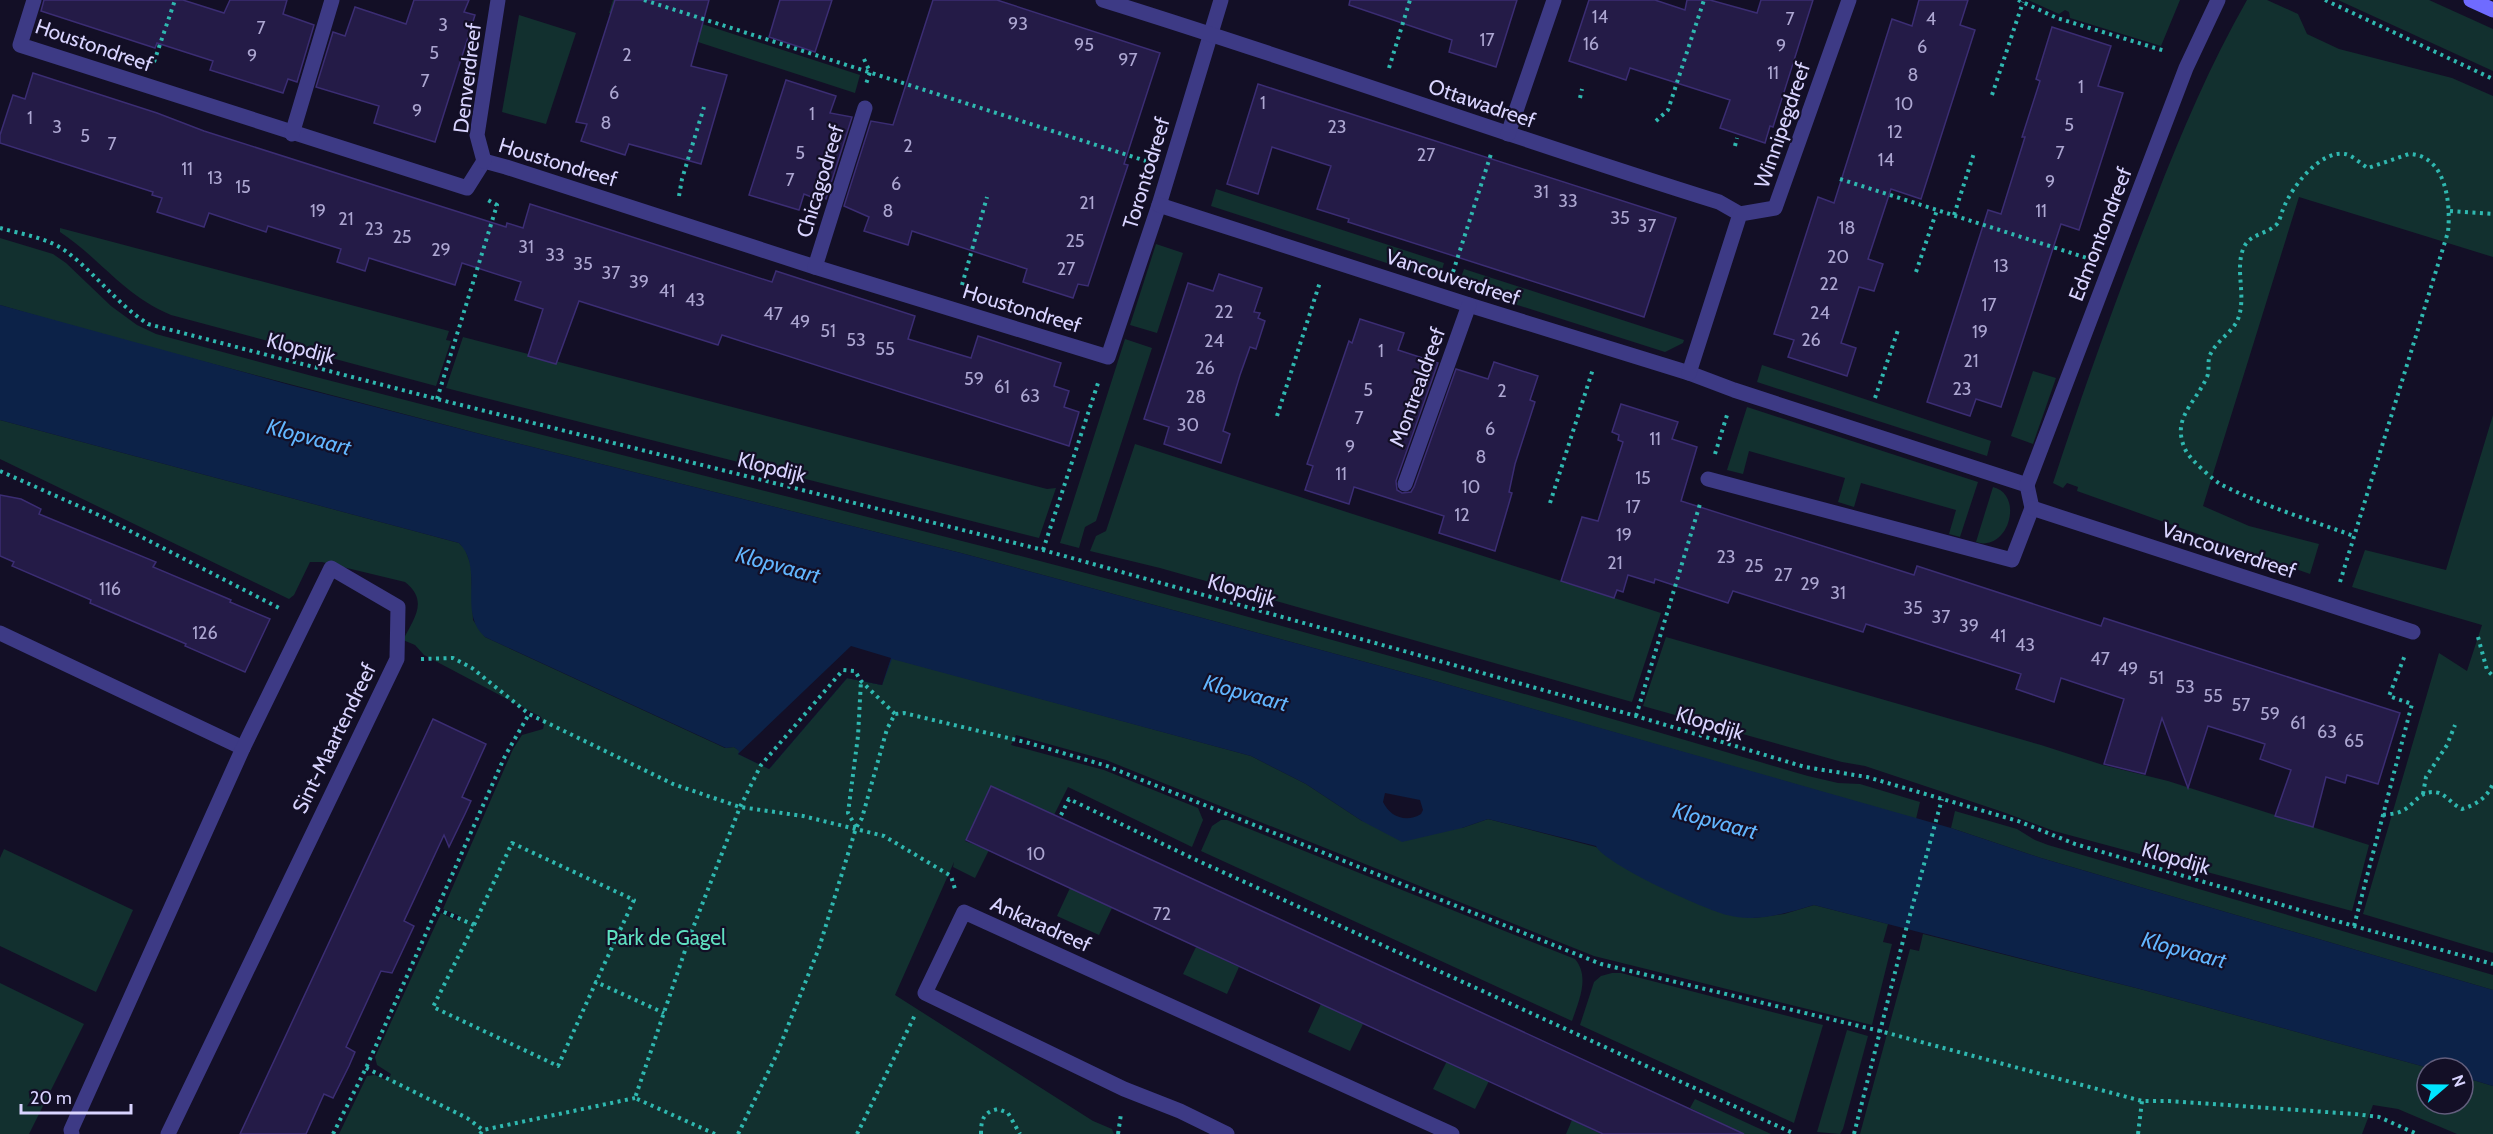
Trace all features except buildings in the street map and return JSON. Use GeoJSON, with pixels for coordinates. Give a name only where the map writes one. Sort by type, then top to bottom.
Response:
{"type":"FeatureCollection","features":[{"type":"Feature","properties":{"kind":"main road"},"geometry":{"type":"LineString","coordinates":[[2471,0],[2493,10]]}},
{"type":"Feature","properties":{"kind":"street","name":"Houstondreef"},"geometry":{"type":"LineString","coordinates":[[34,0],[20,45],[292,134],[467,188],[484,161],[815,267],[1108,357]]}},
{"type":"Feature","properties":{"kind":"street"},"geometry":{"type":"LineString","coordinates":[[292,134],[332,0]]}},
{"type":"Feature","properties":{"kind":"street","name":"Denverdreef"},"geometry":{"type":"LineString","coordinates":[[484,161],[477,135],[498,0]]}},
{"type":"Feature","properties":{"kind":"street","name":"Ottawadreef"},"geometry":{"type":"LineString","coordinates":[[1103,0],[1210,33],[1719,202],[1740,214]]}},
{"type":"Feature","properties":{"kind":"street","name":"Torontodreef"},"geometry":{"type":"LineString","coordinates":[[1108,357],[1159,205],[1221,0]]}},
{"type":"Feature","properties":{"kind":"street"},"geometry":{"type":"LineString","coordinates":[[1503,132],[1554,0]]}},
{"type":"Feature","properties":{"kind":"street","name":"Winnipegdreef"},"geometry":{"type":"LineString","coordinates":[[1740,214],[1775,208],[1849,0]]}},
{"type":"Feature","properties":{"kind":"street","name":"Edmontondreef"},"geometry":{"type":"LineString","coordinates":[[2027,485],[2186,68],[2218,0]]}},
{"type":"Feature","properties":{"kind":"street","name":"Chicagodreef"},"geometry":{"type":"LineString","coordinates":[[815,267],[865,108]]}},
{"type":"Feature","properties":{"kind":"street","name":"Vancouverdreef"},"geometry":{"type":"LineString","coordinates":[[1159,205],[1689,373],[1734,390],[2027,485]]}},
{"type":"Feature","properties":{"kind":"street"},"geometry":{"type":"LineString","coordinates":[[1689,373],[1740,214]]}},
{"type":"Feature","properties":{"kind":"street","name":"Montrealdreef"},"geometry":{"type":"LineString","coordinates":[[1405,484],[1469,305]]}},
{"type":"Feature","properties":{"kind":"street"},"geometry":{"type":"LineString","coordinates":[[1708,479],[2012,560],[2032,508],[2027,485]]}},
{"type":"Feature","properties":{"kind":"street","name":"Vancouverdreef"},"geometry":{"type":"LineString","coordinates":[[2032,508],[2414,632]]}},
{"type":"Feature","properties":{"kind":"street","name":"Sint-Maartendreef"},"geometry":{"type":"LineString","coordinates":[[72,1134],[71,1130],[243,748],[331,568],[398,607],[396,659],[168,1134]]}},
{"type":"Feature","properties":{"kind":"street"},"geometry":{"type":"LineString","coordinates":[[0,633],[243,748]]}},
{"type":"Feature","properties":{"kind":"street","name":"Ankaradreef"},"geometry":{"type":"LineString","coordinates":[[925,993],[964,912],[1452,1134]]}},
{"type":"Feature","properties":{"kind":"street"},"geometry":{"type":"LineString","coordinates":[[925,993],[1124,1089],[1180,1111],[1227,1134]]}},
{"type":"Feature","properties":{"kind":"path"},"geometry":{"type":"LineString","coordinates":[[146,86],[175,0]]}},
{"type":"Feature","properties":{"kind":"path"},"geometry":{"type":"LineString","coordinates":[[644,0],[1170,169]]}},
{"type":"Feature","properties":{"kind":"path"},"geometry":{"type":"LineString","coordinates":[[1382,91],[1410,0]]}},
{"type":"Feature","properties":{"kind":"path"},"geometry":{"type":"LineString","coordinates":[[1656,121],[1668,110],[1704,0]]}},
{"type":"Feature","properties":{"kind":"path"},"geometry":{"type":"LineString","coordinates":[[2018,0],[2057,18],[2176,55],[2186,68]]}},
{"type":"Feature","properties":{"kind":"path"},"geometry":{"type":"LineString","coordinates":[[2325,0],[2493,80]]}},
{"type":"Feature","properties":{"kind":"path"},"geometry":{"type":"LineString","coordinates":[[1992,95],[2023,2]]}},
{"type":"Feature","properties":{"kind":"path"},"geometry":{"type":"LineString","coordinates":[[1580,98],[1582,89]]}},
{"type":"Feature","properties":{"kind":"path"},"geometry":{"type":"LineString","coordinates":[[673,220],[682,179],[704,107]]}},
{"type":"Feature","properties":{"kind":"path"},"geometry":{"type":"LineString","coordinates":[[1445,296],[1503,132]]}},
{"type":"Feature","properties":{"kind":"path"},"geometry":{"type":"LineString","coordinates":[[1735,146],[1737,138]]}},
{"type":"Feature","properties":{"kind":"path"},"geometry":{"type":"LineString","coordinates":[[1954,215],[1974,153]]}},
{"type":"Feature","properties":{"kind":"path"},"geometry":{"type":"LineString","coordinates":[[2332,606],[2354,536],[2442,255],[2451,212],[2437,168],[2428,158],[2409,154],[2368,168],[2347,154],[2332,154],[2297,182],[2283,208],[2281,218],[2274,227],[2256,235],[2245,245],[2241,257],[2242,295],[2238,320],[2210,355],[2208,375],[2187,408],[2180,425],[2182,441],[2187,454],[2219,484],[2354,536]]}},
{"type":"Feature","properties":{"kind":"path"},"geometry":{"type":"LineString","coordinates":[[1840,179],[2111,265]]}},
{"type":"Feature","properties":{"kind":"path"},"geometry":{"type":"LineString","coordinates":[[437,399],[497,205],[467,188]]}},
{"type":"Feature","properties":{"kind":"path"},"geometry":{"type":"LineString","coordinates":[[956,309],[987,197]]}},
{"type":"Feature","properties":{"kind":"path"},"geometry":{"type":"LineString","coordinates":[[1916,272],[1937,210]]}},
{"type":"Feature","properties":{"kind":"path"},"geometry":{"type":"LineString","coordinates":[[2451,212],[2493,214]]}},
{"type":"Feature","properties":{"kind":"path","name":"Klopdijk"},"geometry":{"type":"LineString","coordinates":[[0,228],[37,238],[66,250],[130,312],[148,324],[437,399],[1043,550],[1636,716],[1805,767],[1867,777],[2018,821],[2075,844],[2354,926],[2493,964]]}},
{"type":"Feature","properties":{"kind":"path"},"geometry":{"type":"LineString","coordinates":[[1277,416],[1328,259]]}},
{"type":"Feature","properties":{"kind":"path"},"geometry":{"type":"LineString","coordinates":[[1875,398],[1898,330]]}},
{"type":"Feature","properties":{"kind":"path"},"geometry":{"type":"LineString","coordinates":[[1550,503],[1600,346]]}},
{"type":"Feature","properties":{"kind":"path"},"geometry":{"type":"LineString","coordinates":[[1043,550],[1108,357]]}},
{"type":"Feature","properties":{"kind":"path"},"geometry":{"type":"LineString","coordinates":[[1636,716],[1734,390]]}},
{"type":"Feature","properties":{"kind":"path"},"geometry":{"type":"LineString","coordinates":[[0,471],[101,516],[306,622]]}},
{"type":"Feature","properties":{"kind":"path"},"geometry":{"type":"LineString","coordinates":[[2354,926],[2412,704],[2389,696],[2414,632]]}},
{"type":"Feature","properties":{"kind":"path"},"geometry":{"type":"LineString","coordinates":[[2478,637],[2487,670],[2493,676]]}},
{"type":"Feature","properties":{"kind":"path"},"geometry":{"type":"LineString","coordinates":[[396,659],[453,658],[472,668],[529,714],[673,784],[740,807],[803,816],[884,836],[951,876],[964,912]]}},
{"type":"Feature","properties":{"kind":"path"},"geometry":{"type":"LineString","coordinates":[[635,1098],[691,933],[740,807],[761,765],[843,670],[855,671],[861,681],[895,714]]}},
{"type":"Feature","properties":{"kind":"path"},"geometry":{"type":"LineString","coordinates":[[856,828],[848,813],[858,736],[861,681]]}},
{"type":"Feature","properties":{"kind":"path"},"geometry":{"type":"LineString","coordinates":[[895,714],[904,713],[925,717],[1029,743],[1107,766],[1600,964],[1880,1031],[2142,1101],[2355,1114],[2379,1117],[2417,1134]]}},
{"type":"Feature","properties":{"kind":"path"},"geometry":{"type":"LineString","coordinates":[[333,1134],[366,1068],[505,756],[529,714]]}},
{"type":"Feature","properties":{"kind":"path"},"geometry":{"type":"LineString","coordinates":[[738,1134],[776,1056],[819,948],[856,828],[862,818],[887,729],[895,714]]}},
{"type":"Feature","properties":{"kind":"path"},"geometry":{"type":"LineString","coordinates":[[2423,794],[2426,777],[2447,745],[2455,725]]}},
{"type":"Feature","properties":{"kind":"path"},"geometry":{"type":"LineString","coordinates":[[2383,815],[2400,813],[2423,794],[2441,794],[2462,809],[2479,801],[2487,794],[2493,783]]}},
{"type":"Feature","properties":{"kind":"path"},"geometry":{"type":"LineString","coordinates":[[1061,815],[1069,799],[1192,858],[1795,1134]]}},
{"type":"Feature","properties":{"kind":"path"},"geometry":{"type":"LineString","coordinates":[[1854,1134],[1942,799]]}},
{"type":"Feature","properties":{"kind":"path"},"geometry":{"type":"LineString","coordinates":[[512,843],[634,900],[596,982],[558,1066],[433,1006],[512,843]]}},
{"type":"Feature","properties":{"kind":"path"},"geometry":{"type":"LineString","coordinates":[[437,909],[474,925]]}},
{"type":"Feature","properties":{"kind":"path"},"geometry":{"type":"LineString","coordinates":[[596,982],[664,1013]]}},
{"type":"Feature","properties":{"kind":"path"},"geometry":{"type":"LineString","coordinates":[[858,1134],[925,993]]}},
{"type":"Feature","properties":{"kind":"path"},"geometry":{"type":"LineString","coordinates":[[366,1068],[467,1118],[481,1132],[635,1098],[715,1134]]}},
{"type":"Feature","properties":{"kind":"path"},"geometry":{"type":"LineString","coordinates":[[2138,1134],[2142,1101]]}},
{"type":"Feature","properties":{"kind":"path"},"geometry":{"type":"LineString","coordinates":[[981,1134],[981,1120],[985,1114],[998,1109],[1008,1113],[1020,1134]]}},
{"type":"Feature","properties":{"kind":"green space"},"geometry":{"type":"Polygon","coordinates":[[[613,0],[628,0],[860,75],[855,93],[609,13],[613,0]]]}},
{"type":"Feature","properties":{"kind":"green space"},"geometry":{"type":"Polygon","coordinates":[[[2028,0],[2180,0],[2161,46],[2070,18],[2069,12],[2065,10],[2059,14],[2028,0]]]}},
{"type":"Feature","properties":{"kind":"green space"},"geometry":{"type":"Polygon","coordinates":[[[2247,0],[2267,0],[2298,14],[2307,34],[2339,49],[2452,78],[2493,96],[2493,257],[2299,197],[2203,506],[2249,526],[2319,544],[2310,574],[2077,491],[2078,487],[2067,483],[2063,488],[2053,483],[2101,342],[2164,177],[2208,74],[2247,0]]]}},
{"type":"Feature","properties":{"kind":"green space"},"geometry":{"type":"Polygon","coordinates":[[[2338,0],[2429,0],[2493,29],[2493,71],[2338,0]]]}},
{"type":"Feature","properties":{"kind":"green space"},"geometry":{"type":"Polygon","coordinates":[[[519,15],[576,33],[546,124],[502,112],[519,15]]]}},
{"type":"Feature","properties":{"kind":"green space"},"geometry":{"type":"Polygon","coordinates":[[[1216,189],[1444,263],[1439,280],[1211,206],[1216,189]]]}},
{"type":"Feature","properties":{"kind":"green space"},"geometry":{"type":"Polygon","coordinates":[[[60,228],[449,331],[446,340],[451,341],[436,386],[171,315],[154,307],[126,287],[75,242],[60,232],[60,228]]]}},
{"type":"Feature","properties":{"kind":"green space"},"geometry":{"type":"Polygon","coordinates":[[[0,238],[53,254],[66,263],[111,306],[137,325],[156,334],[1106,579],[1408,661],[1808,776],[1838,783],[1860,784],[1920,802],[1916,819],[1432,680],[961,553],[488,436],[110,337],[0,305],[0,238]]]}},
{"type":"Feature","properties":{"kind":"green space"},"geometry":{"type":"Polygon","coordinates":[[[1156,244],[1183,253],[1157,333],[1130,325],[1156,244]]]}},
{"type":"Feature","properties":{"kind":"green space"},"geometry":{"type":"Polygon","coordinates":[[[1464,269],[1684,340],[1683,343],[1665,352],[1458,286],[1464,269]]]}},
{"type":"Feature","properties":{"kind":"green space"},"geometry":{"type":"Polygon","coordinates":[[[463,337],[1047,489],[1056,488],[1039,538],[446,388],[463,337]]]}},
{"type":"Feature","properties":{"kind":"green space"},"geometry":{"type":"Polygon","coordinates":[[[1125,339],[1152,348],[1096,521],[1085,527],[1079,548],[1060,543],[1125,339]]]}},
{"type":"Feature","properties":{"kind":"green space"},"geometry":{"type":"Polygon","coordinates":[[[1762,365],[1991,441],[1987,456],[1757,382],[1762,365]]]}},
{"type":"Feature","properties":{"kind":"green space"},"geometry":{"type":"Polygon","coordinates":[[[2033,371],[2056,378],[2033,444],[2011,436],[2033,371]]]}},
{"type":"Feature","properties":{"kind":"green space"},"geometry":{"type":"Polygon","coordinates":[[[1747,407],[1978,482],[1960,537],[1949,534],[1956,510],[1861,483],[1854,507],[1838,502],[1845,478],[1749,451],[1743,474],[1727,470],[1747,407]]]}},
{"type":"Feature","properties":{"kind":"green space"},"geometry":{"type":"Polygon","coordinates":[[[2493,415],[2493,953],[2363,914],[2439,653],[2467,671],[2482,625],[2352,587],[2365,550],[2446,570],[2493,415]]]}},
{"type":"Feature","properties":{"kind":"green space","name":"Park de Gagel"},"geometry":{"type":"Polygon","coordinates":[[[0,420],[459,543],[465,549],[471,565],[473,620],[485,637],[725,748],[734,747],[769,769],[847,678],[882,685],[891,658],[1251,756],[1306,784],[1362,821],[1462,828],[1488,819],[1596,847],[1754,918],[1784,914],[1814,905],[1888,924],[1883,942],[1892,944],[1872,1025],[1594,956],[1106,760],[1016,735],[1011,745],[1104,770],[1198,808],[1203,820],[1192,847],[1068,787],[1054,815],[991,787],[965,841],[989,850],[975,878],[953,867],[954,862],[895,995],[1093,1121],[1112,1129],[1114,1134],[339,1134],[367,1076],[375,1075],[388,1081],[391,1074],[377,1065],[375,1057],[441,913],[458,921],[460,916],[443,909],[513,749],[522,735],[543,729],[541,717],[424,655],[415,645],[403,640],[415,617],[418,603],[412,589],[405,582],[322,562],[310,562],[294,595],[289,599],[0,459],[0,420]]]}},
{"type":"Feature","properties":{"kind":"green space"},"geometry":{"type":"Polygon","coordinates":[[[1135,444],[1661,613],[1632,702],[1160,568],[1090,551],[1096,536],[1106,531],[1135,444]]]}},
{"type":"Feature","properties":{"kind":"green space"},"geometry":{"type":"Polygon","coordinates":[[[1993,487],[2003,492],[2008,501],[2009,522],[1997,539],[1987,543],[1976,542],[1993,487]]]}},
{"type":"Feature","properties":{"kind":"green space"},"geometry":{"type":"Polygon","coordinates":[[[1666,637],[2103,765],[2168,781],[2369,845],[2352,911],[2054,831],[1865,766],[1842,762],[1643,706],[1666,637]]]}},
{"type":"Feature","properties":{"kind":"green space"},"geometry":{"type":"Polygon","coordinates":[[[1955,811],[2017,829],[2048,845],[2493,975],[2493,990],[2041,858],[1951,828],[1955,811]]]}},
{"type":"Feature","properties":{"kind":"green space"},"geometry":{"type":"Polygon","coordinates":[[[1221,820],[1227,820],[1575,959],[1582,973],[1582,989],[1572,1021],[1201,851],[1212,826],[1221,820]]]}},
{"type":"Feature","properties":{"kind":"green space"},"geometry":{"type":"Polygon","coordinates":[[[4,849],[133,910],[96,992],[0,946],[0,858],[4,849]]]}},
{"type":"Feature","properties":{"kind":"green space"},"geometry":{"type":"Polygon","coordinates":[[[1070,888],[1112,908],[1099,935],[1057,916],[1070,888]]]}},
{"type":"Feature","properties":{"kind":"green space"},"geometry":{"type":"Polygon","coordinates":[[[1923,934],[2140,989],[2415,1064],[2415,1116],[2475,1116],[2475,1081],[2493,1086],[2493,1134],[2457,1134],[2398,1109],[2373,1105],[2362,1134],[1860,1134],[1910,949],[1919,951],[1923,934]]]}},
{"type":"Feature","properties":{"kind":"green space"},"geometry":{"type":"Polygon","coordinates":[[[1196,947],[1239,967],[1227,994],[1183,974],[1196,947]]]}},
{"type":"Feature","properties":{"kind":"green space"},"geometry":{"type":"Polygon","coordinates":[[[1621,973],[1823,1025],[1794,1123],[1580,1025],[1594,982],[1601,976],[1621,973]]]}},
{"type":"Feature","properties":{"kind":"green space"},"geometry":{"type":"Polygon","coordinates":[[[0,983],[84,1024],[29,1134],[0,1134],[0,983]]]}},
{"type":"Feature","properties":{"kind":"green space"},"geometry":{"type":"Polygon","coordinates":[[[1321,1004],[1363,1024],[1350,1051],[1308,1032],[1321,1004]]]}},
{"type":"Feature","properties":{"kind":"green space"},"geometry":{"type":"Polygon","coordinates":[[[1847,1030],[1868,1036],[1843,1129],[1840,1134],[1817,1132],[1847,1030]]]}},
{"type":"Feature","properties":{"kind":"green space"},"geometry":{"type":"Polygon","coordinates":[[[1447,1061],[1489,1081],[1475,1109],[1433,1089],[1447,1061]]]}},
{"type":"Feature","properties":{"kind":"green space"},"geometry":{"type":"Polygon","coordinates":[[[1695,1099],[1771,1134],[1744,1134],[1690,1108],[1695,1099]]]}},
{"type":"Feature","properties":{"kind":"green space"},"geometry":{"type":"Polygon","coordinates":[[[1572,1120],[1601,1134],[1566,1134],[1572,1120]]]}},
{"type":"Feature","properties":{"kind":"water","name":"Klopvaart"},"geometry":{"type":"Polygon","coordinates":[[[0,305],[290,385],[961,553],[1432,680],[1951,828],[2041,858],[2493,990],[2493,1086],[2475,1081],[2475,1056],[2415,1056],[2415,1064],[2140,989],[1814,905],[1782,914],[1760,917],[1727,915],[1678,896],[1635,874],[1603,854],[1596,846],[1488,819],[1462,828],[1402,842],[1362,821],[1306,784],[1251,756],[892,659],[882,685],[847,678],[769,769],[738,754],[739,751],[734,747],[726,748],[485,637],[477,627],[473,616],[470,565],[459,543],[0,420],[0,305]],[[1385,793],[1383,802],[1394,815],[1410,818],[1421,814],[1423,810],[1420,800],[1385,793]]]}},
{"type":"Feature","properties":{"kind":"pier"},"geometry":{"type":"Polygon","coordinates":[[[851,646],[891,658],[882,685],[847,678],[769,769],[738,754],[851,646]]]}}]}
